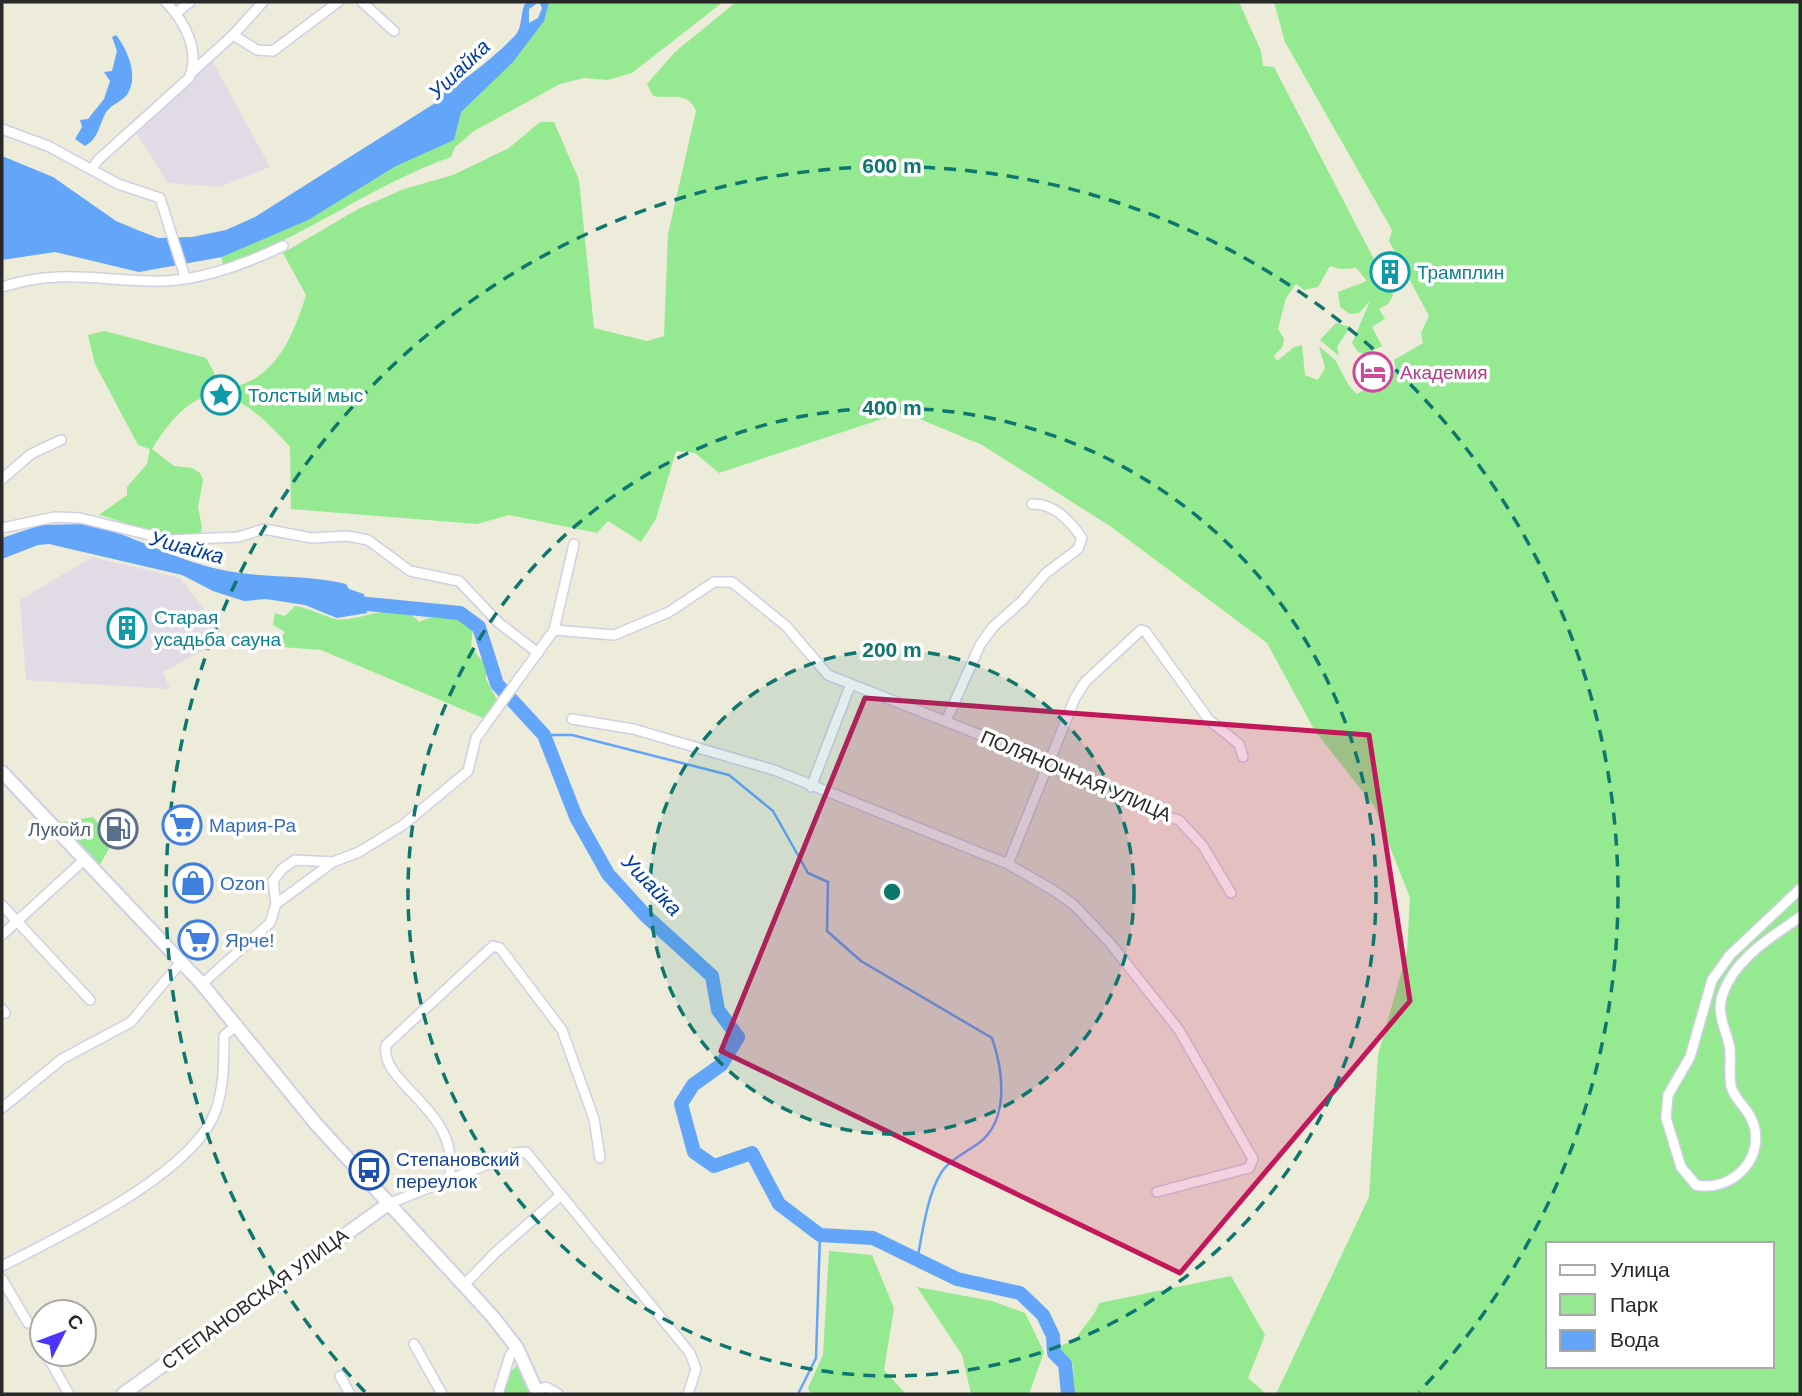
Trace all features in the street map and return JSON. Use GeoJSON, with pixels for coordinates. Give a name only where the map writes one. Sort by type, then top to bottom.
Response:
{"type":"FeatureCollection","features":[{"type":"Feature","properties":{"kind":"street"},"geometry":{"type":"LineString","coordinates":[[166,2],[176,13],[190,39],[191,73]]}},
{"type":"Feature","properties":{"kind":"street"},"geometry":{"type":"LineString","coordinates":[[176,13],[190,2]]}},
{"type":"Feature","properties":{"kind":"street"},"geometry":{"type":"LineString","coordinates":[[92,169],[98,160],[183,87],[191,73],[233,35],[263,2]]}},
{"type":"Feature","properties":{"kind":"street"},"geometry":{"type":"LineString","coordinates":[[233,35],[257,50],[273,51],[338,2]]}},
{"type":"Feature","properties":{"kind":"street"},"geometry":{"type":"LineString","coordinates":[[362,2],[394,31]]}},
{"type":"Feature","properties":{"kind":"street"},"geometry":{"type":"LineString","coordinates":[[2,129],[48,146],[118,184],[156,195],[165,204],[185,275]]}},
{"type":"Feature","properties":{"kind":"street"},"geometry":{"type":"LineString","coordinates":[[2,287],[42,276],[70,274],[155,282],[236,265],[283,246]]}},
{"type":"Feature","properties":{"kind":"street"},"geometry":{"type":"LineString","coordinates":[[2,479],[31,454],[61,440]]}},
{"type":"Feature","properties":{"kind":"street"},"geometry":{"type":"LineString","coordinates":[[946,720],[981,645],[993,627],[1022,601],[1046,573],[1078,548],[1082,538],[1063,516],[1043,503],[1032,504]]}},
{"type":"Feature","properties":{"kind":"street"},"geometry":{"type":"LineString","coordinates":[[2,528],[54,517],[100,522],[170,540],[238,537],[264,529],[312,538],[346,536],[368,540],[410,571],[459,581],[499,624],[538,653]]}},
{"type":"Feature","properties":{"kind":"street"},"geometry":{"type":"LineString","coordinates":[[276,904],[334,862],[378,842],[454,784],[471,767],[476,738],[554,630],[574,544]]}},
{"type":"Feature","properties":{"kind":"street","name":"ПОЛЯНОЧНАЯ УЛИЦА"},"geometry":{"type":"LineString","coordinates":[[554,630],[614,635],[669,612],[714,582],[732,582],[786,626],[828,675],[850,686],[946,720],[1049,762],[1092,786],[1159,815],[1179,820],[1203,846],[1231,893]]}},
{"type":"Feature","properties":{"kind":"street"},"geometry":{"type":"LineString","coordinates":[[1008,864],[1075,698],[1085,682],[1141,630],[1145,631],[1209,720],[1239,744],[1243,757]]}},
{"type":"Feature","properties":{"kind":"street"},"geometry":{"type":"LineString","coordinates":[[811,786],[850,686]]}},
{"type":"Feature","properties":{"kind":"street"},"geometry":{"type":"LineString","coordinates":[[572,719],[633,729],[774,770],[1008,864],[1073,905],[1110,943],[1179,1030],[1253,1159],[1249,1168],[1157,1192]]}},
{"type":"Feature","properties":{"kind":"street"},"geometry":{"type":"LineString","coordinates":[[2,772],[202,984],[316,1124],[464,1285],[517,1348],[537,1392],[547,1387],[558,1394]]}},
{"type":"Feature","properties":{"kind":"street"},"geometry":{"type":"LineString","coordinates":[[2,935],[84,860]]}},
{"type":"Feature","properties":{"kind":"street"},"geometry":{"type":"LineString","coordinates":[[202,984],[270,923],[276,904],[273,881],[282,869],[295,860],[334,862]]}},
{"type":"Feature","properties":{"kind":"street"},"geometry":{"type":"LineString","coordinates":[[1800,889],[1730,955],[1712,980],[1690,1057],[1668,1095],[1666,1118],[1681,1167],[1696,1185],[1720,1186],[1733,1180],[1747,1165],[1755,1148],[1756,1135],[1752,1119],[1731,1087],[1730,1048],[1721,1019],[1722,995],[1739,964],[1800,917]]}},
{"type":"Feature","properties":{"kind":"street"},"geometry":{"type":"LineString","coordinates":[[2,905],[90,1000]]}},
{"type":"Feature","properties":{"kind":"street"},"geometry":{"type":"LineString","coordinates":[[449,1179],[453,1161],[449,1140],[384,1056],[386,1045],[397,1033],[486,949],[500,948],[562,1030],[594,1119],[600,1158]]}},
{"type":"Feature","properties":{"kind":"street"},"geometry":{"type":"LineString","coordinates":[[2,1108],[62,1059],[131,1022],[181,962]]}},
{"type":"Feature","properties":{"kind":"street"},"geometry":{"type":"LineString","coordinates":[[2,1266],[85,1223],[186,1154],[216,1112],[222,1088],[224,1036],[237,1024]]}},
{"type":"Feature","properties":{"kind":"street"},"geometry":{"type":"LineString","coordinates":[[388,1204],[523,1152],[690,1353],[696,1369],[688,1394]]}},
{"type":"Feature","properties":{"kind":"street"},"geometry":{"type":"LineString","coordinates":[[464,1285],[495,1253],[561,1195]]}},
{"type":"Feature","properties":{"kind":"street","name":"СТЕПАНОВСКАЯ УЛИЦА"},"geometry":{"type":"LineString","coordinates":[[123,1394],[388,1204]]}},
{"type":"Feature","properties":{"kind":"street"},"geometry":{"type":"LineString","coordinates":[[2,1279],[28,1323]]}},
{"type":"Feature","properties":{"kind":"street"},"geometry":{"type":"LineString","coordinates":[[414,1344],[442,1394]]}},
{"type":"Feature","properties":{"kind":"street"},"geometry":{"type":"LineString","coordinates":[[498,1394],[510,1355],[517,1348]]}},
{"type":"Feature","properties":{"kind":"street"},"geometry":{"type":"LineString","coordinates":[[54,1368],[69,1394]]}},
{"type":"Feature","properties":{"kind":"street"},"geometry":{"type":"LineString","coordinates":[[340,1376],[350,1394]]}},
{"type":"Feature","properties":{"kind":"highlighted area"},"geometry":{"type":"Polygon","coordinates":[[[865,698],[1369,735],[1410,1001],[1180,1273],[721,1051],[865,698]]]}},
{"type":"Feature","properties":{"kind":"shaded area"},"geometry":{"type":"Polygon","coordinates":[[[212,60],[270,167],[220,187],[168,183],[135,131],[212,60]]]}},
{"type":"Feature","properties":{"kind":"shaded area"},"geometry":{"type":"Polygon","coordinates":[[[92,557],[180,578],[227,638],[163,672],[170,689],[26,680],[20,600],[92,557]]]}},
{"type":"Feature","properties":{"kind":"green space"},"geometry":{"type":"Polygon","coordinates":[[[549,2],[723,2],[632,73],[608,80],[584,78],[560,84],[474,131],[455,147],[451,157],[393,182],[282,241],[223,265],[221,254],[456,117],[533,35],[549,2]]]}},
{"type":"Feature","properties":{"kind":"green space"},"geometry":{"type":"Polygon","coordinates":[[[736,2],[1239,2],[1261,51],[1263,66],[1274,67],[1379,269],[1391,284],[1393,296],[1388,304],[1379,309],[1385,319],[1372,327],[1382,346],[1365,354],[1358,352],[1352,343],[1370,301],[1359,313],[1350,314],[1340,307],[1338,292],[1367,281],[1356,268],[1341,269],[1330,266],[1318,287],[1304,290],[1296,284],[1286,298],[1278,329],[1284,339],[1283,346],[1274,356],[1277,361],[1294,347],[1302,345],[1305,375],[1318,380],[1325,368],[1319,346],[1336,361],[1349,386],[1357,394],[1396,371],[1394,360],[1423,343],[1421,333],[1429,316],[1389,241],[1392,230],[1285,42],[1274,2],[1800,2],[1800,1394],[1276,1394],[1369,1197],[1378,1055],[1407,952],[1410,898],[1374,806],[1315,731],[1267,643],[1110,526],[982,445],[903,412],[719,473],[695,453],[676,451],[656,519],[641,542],[608,521],[597,533],[509,515],[477,524],[291,509],[290,447],[271,426],[252,411],[235,400],[219,396],[203,398],[186,407],[169,424],[152,449],[174,466],[192,468],[200,473],[203,480],[198,507],[202,527],[200,535],[174,536],[99,515],[127,495],[127,487],[147,464],[150,449],[138,445],[95,364],[88,335],[105,331],[206,358],[223,389],[255,378],[268,368],[287,342],[306,295],[283,253],[358,209],[404,189],[453,175],[509,148],[540,122],[554,122],[579,180],[594,328],[647,341],[664,336],[668,234],[696,111],[693,105],[683,98],[653,96],[647,84],[675,52],[736,2]]]}},
{"type":"Feature","properties":{"kind":"green space"},"geometry":{"type":"Polygon","coordinates":[[[1336,323],[1350,327],[1337,347],[1339,356],[1320,340],[1336,323]]]}},
{"type":"Feature","properties":{"kind":"green space"},"geometry":{"type":"Polygon","coordinates":[[[295,606],[336,619],[401,611],[419,622],[440,617],[468,623],[473,628],[471,647],[487,667],[486,679],[497,700],[483,718],[321,650],[281,647],[277,643],[285,632],[273,625],[275,613],[285,616],[295,606]]]}},
{"type":"Feature","properties":{"kind":"green space"},"geometry":{"type":"Polygon","coordinates":[[[93,817],[113,842],[98,868],[56,823],[93,817]]]}},
{"type":"Feature","properties":{"kind":"green space"},"geometry":{"type":"Polygon","coordinates":[[[829,1251],[872,1255],[894,1308],[884,1370],[906,1394],[811,1394],[808,1388],[823,1355],[829,1251]]]}},
{"type":"Feature","properties":{"kind":"green space"},"geometry":{"type":"Polygon","coordinates":[[[1231,1276],[1265,1335],[1248,1378],[1266,1394],[1074,1394],[1073,1365],[1059,1353],[1062,1345],[1076,1340],[1099,1303],[1231,1276]]]}},
{"type":"Feature","properties":{"kind":"green space"},"geometry":{"type":"Polygon","coordinates":[[[917,1287],[992,1301],[1025,1313],[1044,1352],[1029,1394],[971,1394],[962,1355],[917,1287]]]}},
{"type":"Feature","properties":{"kind":"green space"},"geometry":{"type":"Polygon","coordinates":[[[518,1364],[533,1394],[504,1394],[511,1371],[518,1364]]]}},
{"type":"Feature","properties":{"kind":"water"},"geometry":{"type":"Polygon","coordinates":[[[526,2],[539,2],[549,2],[544,21],[513,62],[461,112],[454,140],[396,166],[308,220],[222,257],[139,272],[55,252],[2,260],[2,156],[53,177],[116,221],[158,238],[192,237],[226,230],[255,217],[440,100],[446,89],[472,73],[512,39],[519,29],[526,2]],[[539,2],[529,9],[529,23],[538,18],[542,8],[539,2]]]}},
{"type":"Feature","properties":{"kind":"water"},"geometry":{"type":"Polygon","coordinates":[[[116,35],[125,48],[131,65],[130,89],[126,96],[107,111],[95,136],[85,146],[75,139],[82,127],[80,120],[88,119],[104,99],[110,81],[104,72],[112,71],[117,51],[112,37],[116,35]]]}},
{"type":"Feature","properties":{"kind":"water"},"geometry":{"type":"Polygon","coordinates":[[[86,524],[218,569],[346,584],[349,589],[364,594],[367,613],[337,618],[305,605],[266,599],[244,601],[213,591],[182,575],[49,544],[38,545],[2,559],[2,538],[41,525],[86,524]]]}},
{"type":"Feature","properties":{"kind":"waterway","name":"Ушайка"},"geometry":{"type":"LineString","coordinates":[[347,602],[460,613],[479,627],[497,684],[544,735],[576,817],[608,874],[646,916],[712,976],[718,1010],[738,1037],[721,1065],[693,1085],[681,1104],[694,1152],[714,1166],[752,1153],[779,1204],[820,1235],[873,1238],[957,1279],[1020,1293],[1043,1315],[1053,1336],[1054,1353],[1065,1364],[1068,1394]]}},
{"type":"Feature","properties":{"kind":"waterway"},"geometry":{"type":"LineString","coordinates":[[544,735],[572,735],[729,775],[773,811],[808,873],[828,882],[827,931],[861,961],[992,1038],[1001,1079],[1000,1108],[996,1121],[979,1143],[953,1160],[941,1173],[929,1204],[917,1261]]}},
{"type":"Feature","properties":{"kind":"waterway"},"geometry":{"type":"LineString","coordinates":[[798,1394],[816,1358],[820,1235]]}},
{"type":"Feature","properties":{"kind":"place","name":"Трамплин"},"geometry":{"type":"Point","coordinates":[1390,272]}},
{"type":"Feature","properties":{"kind":"place","name":"Академия"},"geometry":{"type":"Point","coordinates":[1373,372]}},
{"type":"Feature","properties":{"kind":"place","name":"Толстый мыс"},"geometry":{"type":"Point","coordinates":[221,395]}},
{"type":"Feature","properties":{"kind":"place","name":"Старая усадьба сауна"},"geometry":{"type":"Point","coordinates":[127,628]}},
{"type":"Feature","properties":{"kind":"place","name":"Мария-Ра"},"geometry":{"type":"Point","coordinates":[182,825]}},
{"type":"Feature","properties":{"kind":"place","name":"Лукойл"},"geometry":{"type":"Point","coordinates":[118,829]}},
{"type":"Feature","properties":{"kind":"place","name":"Ozon"},"geometry":{"type":"Point","coordinates":[193,883]}},
{"type":"Feature","properties":{"kind":"place","name":"Ярче!"},"geometry":{"type":"Point","coordinates":[198,940]}},
{"type":"Feature","properties":{"kind":"place","name":"Степановский переулок"},"geometry":{"type":"Point","coordinates":[369,1170]}}]}
